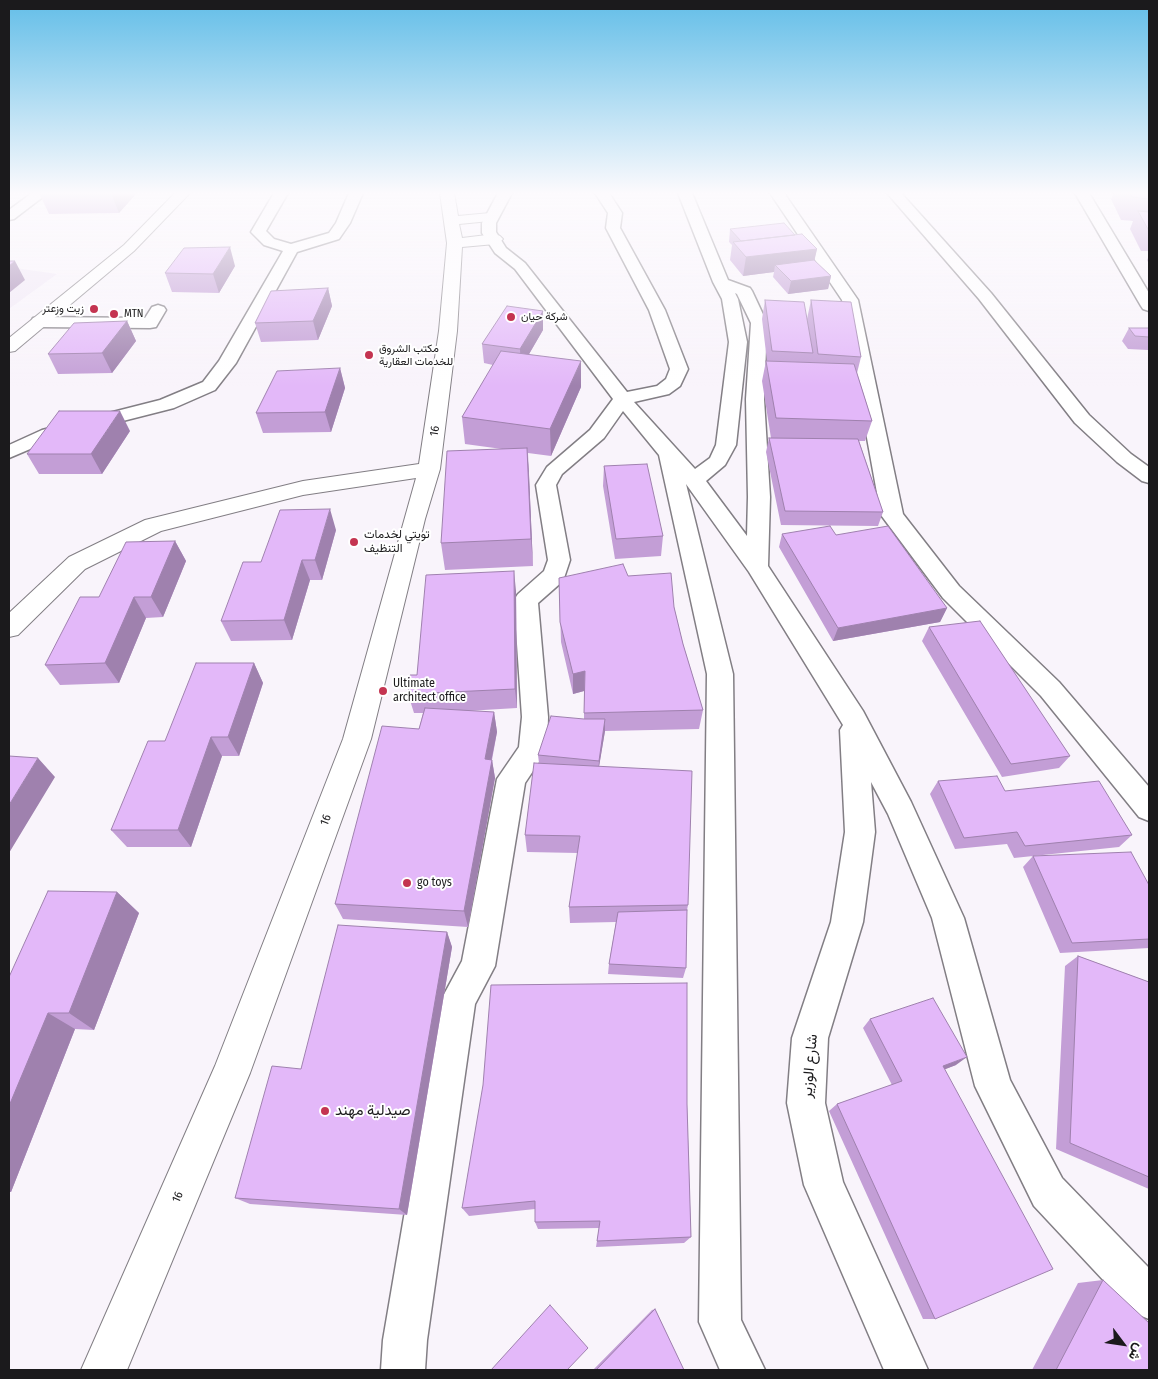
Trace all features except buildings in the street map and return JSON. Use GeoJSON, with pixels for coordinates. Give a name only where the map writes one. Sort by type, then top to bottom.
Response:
{"type":"FeatureCollection","features":[{"type":"Feature","properties":{"kind":"street"},"geometry":{"type":"LineString","coordinates":[[9,347],[118,257]]}},
{"type":"Feature","properties":{"kind":"street"},"geometry":{"type":"LineString","coordinates":[[9,452],[49,434],[167,404],[208,386],[227,363],[286,257]]}},
{"type":"Feature","properties":{"kind":"street","name":"16"},"geometry":{"type":"LineString","coordinates":[[104,1370],[231,1073],[357,739],[414,519],[429,470],[447,340],[452,257]]}},
{"type":"Feature","properties":{"kind":"street"},"geometry":{"type":"LineString","coordinates":[[509,257],[520,266],[622,399],[694,480],[757,566],[853,719],[901,811],[948,918],[993,1086],[1048,1192],[1149,1298]]}},
{"type":"Feature","properties":{"kind":"street"},"geometry":{"type":"LineString","coordinates":[[403,1370],[405,1340],[458,1000],[478,966],[511,779],[533,750],[535,717],[526,600],[555,575],[559,560],[546,485],[554,471],[597,434],[622,399],[662,390],[674,382],[679,369],[657,310],[629,257]]}},
{"type":"Feature","properties":{"kind":"street"},"geometry":{"type":"LineString","coordinates":[[694,480],[718,461],[726,445],[738,342],[730,299],[711,257]]}},
{"type":"Feature","properties":{"kind":"street"},"geometry":{"type":"LineString","coordinates":[[821,257],[850,300],[892,515],[950,592],[1050,689],[1149,808]]}},
{"type":"Feature","properties":{"kind":"street"},"geometry":{"type":"LineString","coordinates":[[951,257],[985,296],[1082,419],[1113,448],[1149,477]]}},
{"type":"Feature","properties":{"kind":"street"},"geometry":{"type":"LineString","coordinates":[[1120,257],[1149,306]]}},
{"type":"Feature","properties":{"kind":"street"},"geometry":{"type":"LineString","coordinates":[[721,282],[744,291],[759,322],[755,399],[759,497],[757,566]]}},
{"type":"Feature","properties":{"kind":"street"},"geometry":{"type":"LineString","coordinates":[[39,322],[150,323],[158,310]]}},
{"type":"Feature","properties":{"kind":"street"},"geometry":{"type":"LineString","coordinates":[[669,454],[720,674],[720,1322],[743,1370]]}},
{"type":"Feature","properties":{"kind":"street"},"geometry":{"type":"LineString","coordinates":[[9,628],[77,563],[152,525],[303,488],[429,470]]}},
{"type":"Feature","properties":{"kind":"street","name":"شارع الوزير"},"geometry":{"type":"LineString","coordinates":[[853,719],[860,832],[847,922],[810,1038],[806,1103],[824,1185],[906,1370]]}},
{"type":"Feature","properties":{"kind":"shaded area"},"geometry":{"type":"Polygon","coordinates":[[[9,267],[57,274],[9,309],[9,267]]]}},
{"type":"Feature","properties":{"kind":"place","name":"زيت وزعتر"},"geometry":{"type":"Point","coordinates":[94,309]}},
{"type":"Feature","properties":{"kind":"place","name":"MTN"},"geometry":{"type":"Point","coordinates":[114,314]}},
{"type":"Feature","properties":{"kind":"place","name":"شركة حيان"},"geometry":{"type":"Point","coordinates":[511,317]}},
{"type":"Feature","properties":{"kind":"place","name":"مكتب الشروق للخدمات العقارية"},"geometry":{"type":"Point","coordinates":[369,355]}},
{"type":"Feature","properties":{"kind":"place","name":"تويتي لخدمات التنظيف"},"geometry":{"type":"Point","coordinates":[354,542]}},
{"type":"Feature","properties":{"kind":"place","name":"Ultimate architect office"},"geometry":{"type":"Point","coordinates":[383,691]}},
{"type":"Feature","properties":{"kind":"place","name":"go toys"},"geometry":{"type":"Point","coordinates":[407,883]}},
{"type":"Feature","properties":{"kind":"place","name":"صيدلية مهند"},"geometry":{"type":"Point","coordinates":[325,1111]}}]}
